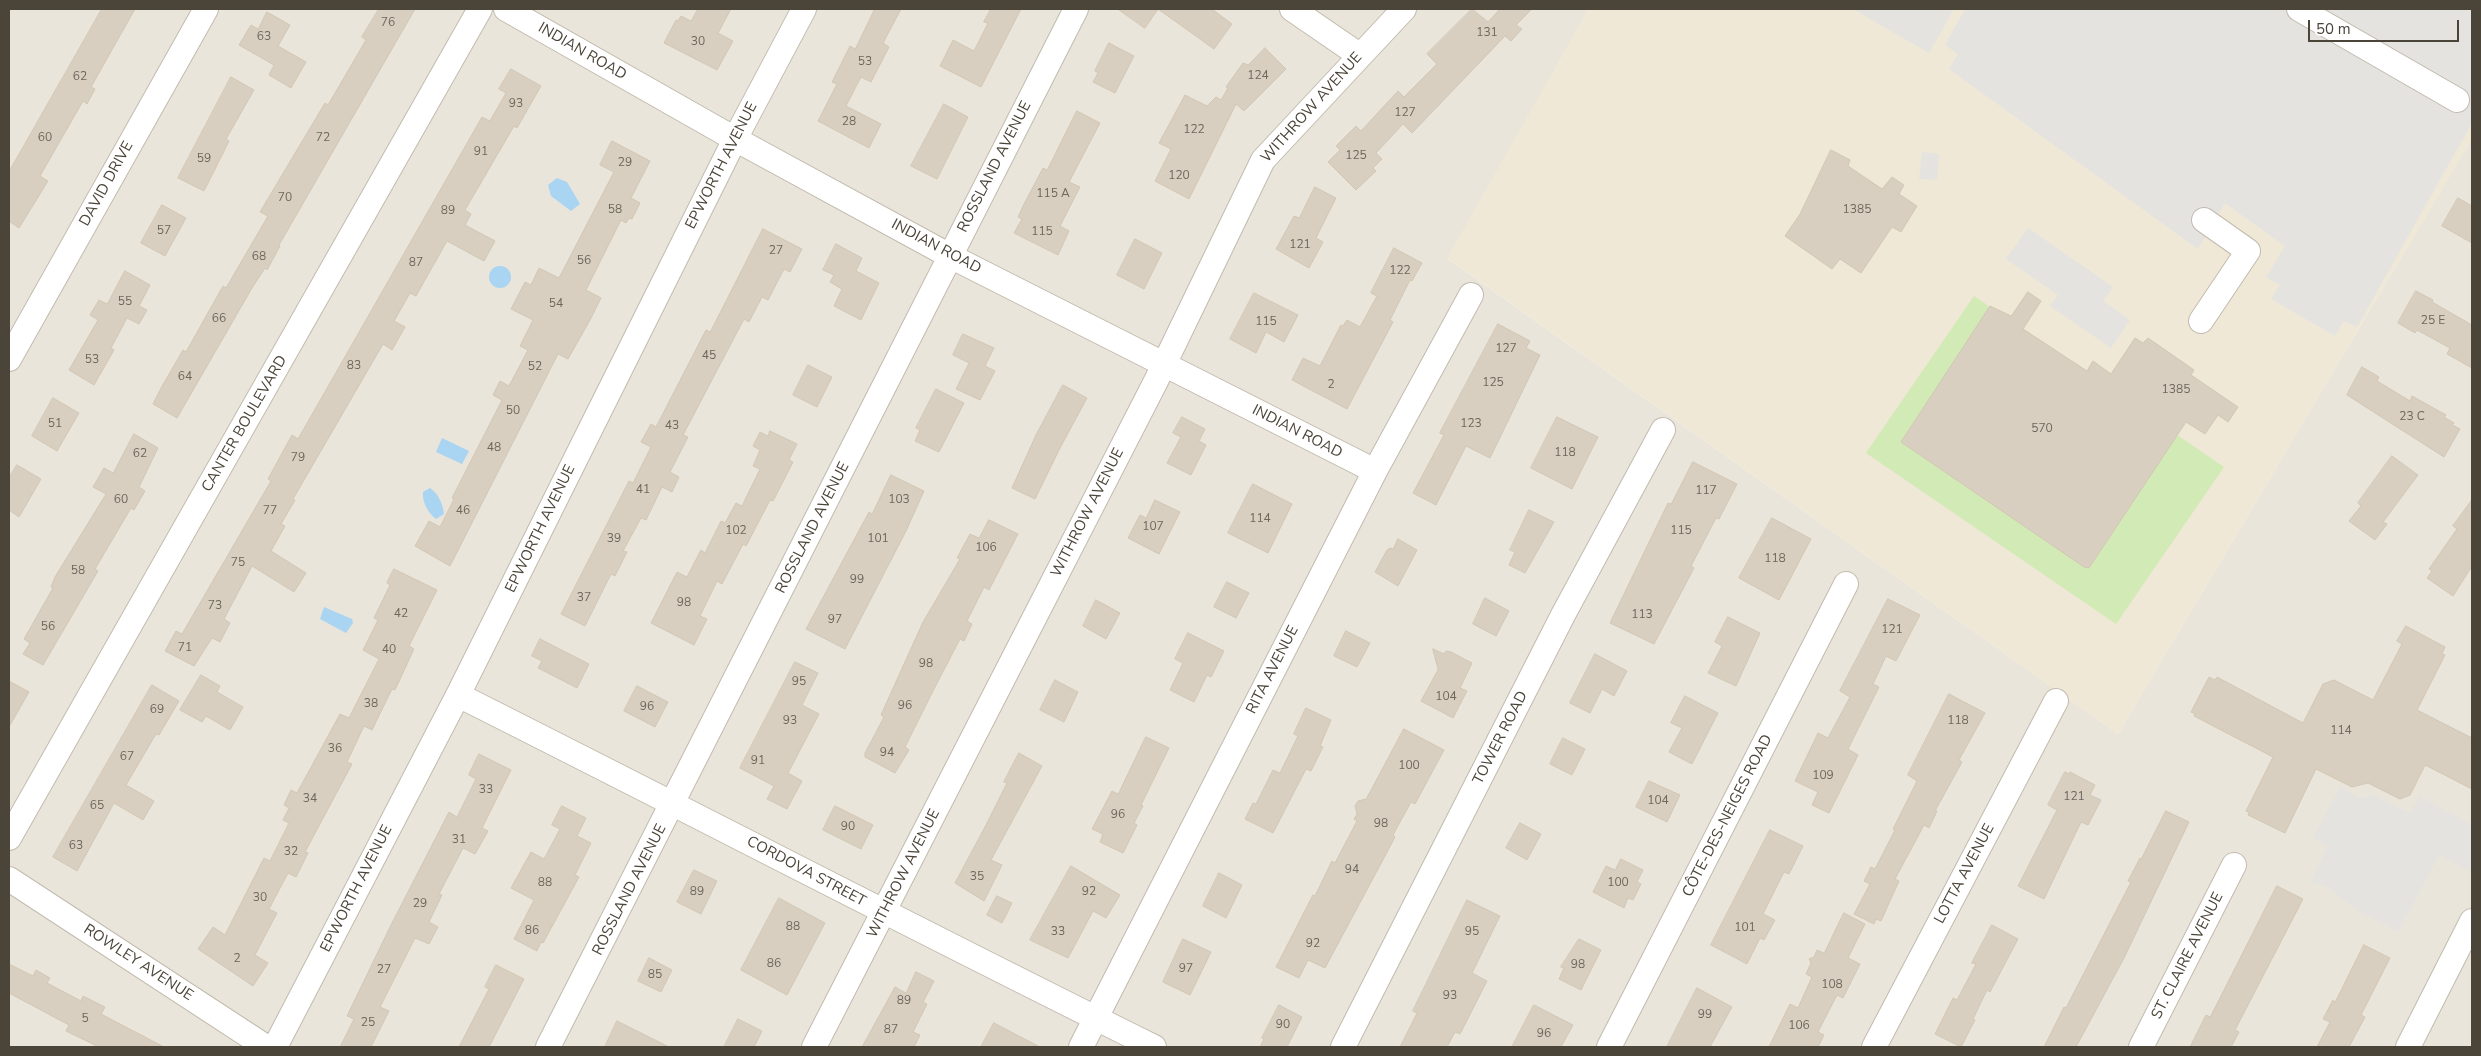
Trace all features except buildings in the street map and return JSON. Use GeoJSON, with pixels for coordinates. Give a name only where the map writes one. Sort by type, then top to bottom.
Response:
{"type":"FeatureCollection","features":[{"type":"Feature","properties":{"kind":"street","name":"DAVID DRIVE"},"geometry":{"type":"LineString","coordinates":[[9,359],[206,9]]}},
{"type":"Feature","properties":{"kind":"street","name":"CANTER BOULEVARD"},"geometry":{"type":"LineString","coordinates":[[9,838],[480,9]]}},
{"type":"Feature","properties":{"kind":"street","name":"INDIAN ROAD"},"geometry":{"type":"LineString","coordinates":[[506,9],[735,139],[950,256],[1375,470]]}},
{"type":"Feature","properties":{"kind":"street","name":"EPWORTH AVENUE"},"geometry":{"type":"LineString","coordinates":[[275,1047],[458,695],[735,139],[804,9]]}},
{"type":"Feature","properties":{"kind":"street","name":"ROSSLAND AVENUE"},"geometry":{"type":"LineString","coordinates":[[548,1047],[674,804],[1076,9]]}},
{"type":"Feature","properties":{"kind":"street"},"geometry":{"type":"LineString","coordinates":[[1292,9],[1359,55]]}},
{"type":"Feature","properties":{"kind":"street","name":"WITHROW AVENUE"},"geometry":{"type":"LineString","coordinates":[[814,1047],[1164,365],[1263,160],[1404,9]]}},
{"type":"Feature","properties":{"kind":"street"},"geometry":{"type":"LineString","coordinates":[[2299,9],[2457,100]]}},
{"type":"Feature","properties":{"kind":"street"},"geometry":{"type":"LineString","coordinates":[[2201,321],[2248,251],[2204,220]]}},
{"type":"Feature","properties":{"kind":"street","name":"RITA AVENUE"},"geometry":{"type":"LineString","coordinates":[[1081,1047],[1375,470],[1470,295]]}},
{"type":"Feature","properties":{"kind":"street","name":"TOWER ROAD"},"geometry":{"type":"LineString","coordinates":[[1343,1047],[1563,616],[1663,430]]}},
{"type":"Feature","properties":{"kind":"street","name":"CÔTE-DES-NEIGES ROAD"},"geometry":{"type":"LineString","coordinates":[[1609,1047],[1846,584]]}},
{"type":"Feature","properties":{"kind":"street","name":"CORDOVA STREET"},"geometry":{"type":"LineString","coordinates":[[458,695],[884,913],[1154,1047]]}},
{"type":"Feature","properties":{"kind":"street","name":"LOTTA AVENUE"},"geometry":{"type":"LineString","coordinates":[[1874,1047],[2056,701]]}},
{"type":"Feature","properties":{"kind":"street","name":"ST. CLAIRE AVENUE"},"geometry":{"type":"LineString","coordinates":[[2141,1047],[2234,865]]}},
{"type":"Feature","properties":{"kind":"street","name":"ROWLEY AVENUE"},"geometry":{"type":"LineString","coordinates":[[9,879],[266,1047]]}},
{"type":"Feature","properties":{"kind":"street"},"geometry":{"type":"LineString","coordinates":[[2408,1047],[2472,921]]}},
{"type":"Feature","properties":{"kind":"shaded area"},"geometry":{"type":"Polygon","coordinates":[[[9,9],[1589,9],[1448,259],[2118,734],[2472,138],[2472,1047],[9,1047],[9,9]]]}},
{"type":"Feature","properties":{"kind":"shaded area"},"geometry":{"type":"Polygon","coordinates":[[[1589,9],[2472,9],[2472,138],[2118,734],[1447,258],[1589,9]]]}},
{"type":"Feature","properties":{"kind":"shaded area"},"geometry":{"type":"Polygon","coordinates":[[[1856,9],[1954,9],[1929,53],[1856,11],[1856,9]]]}},
{"type":"Feature","properties":{"kind":"shaded area"},"geometry":{"type":"Polygon","coordinates":[[[1965,9],[2472,9],[2472,123],[2357,327],[2344,321],[2335,336],[2271,299],[2280,285],[2266,277],[2285,246],[2225,203],[2198,249],[1949,69],[1958,54],[1945,45],[1965,9]]]}},
{"type":"Feature","properties":{"kind":"shaded area"},"geometry":{"type":"Polygon","coordinates":[[[1922,152],[1939,154],[1937,180],[1919,179],[1922,152]]]}},
{"type":"Feature","properties":{"kind":"shaded area"},"geometry":{"type":"Polygon","coordinates":[[[2028,228],[2113,287],[2103,301],[2130,320],[2111,348],[2050,306],[2058,295],[2006,259],[2028,228]]]}},
{"type":"Feature","properties":{"kind":"shaded area"},"geometry":{"type":"Polygon","coordinates":[[[2340,787],[2360,798],[2373,795],[2410,813],[2420,796],[2472,825],[2472,872],[2439,855],[2398,932],[2359,912],[2329,888],[2311,881],[2328,846],[2313,838],[2340,787]]]}},
{"type":"Feature","properties":{"kind":"green space"},"geometry":{"type":"Polygon","coordinates":[[[1974,296],[2224,467],[2116,624],[1866,453],[1974,296]]]}},
{"type":"Feature","properties":{"kind":"water"},"geometry":{"type":"Polygon","coordinates":[[[557,178],[567,182],[580,204],[571,211],[551,196],[548,185],[557,178]]]}},
{"type":"Feature","properties":{"kind":"water"},"geometry":{"type":"Polygon","coordinates":[[[500,266],[508,269],[511,277],[508,285],[500,288],[492,285],[489,277],[492,269],[500,266]]]}},
{"type":"Feature","properties":{"kind":"water"},"geometry":{"type":"Polygon","coordinates":[[[442,438],[469,451],[462,464],[436,452],[442,438]]]}},
{"type":"Feature","properties":{"kind":"water"},"geometry":{"type":"Polygon","coordinates":[[[430,488],[438,496],[444,514],[436,519],[428,510],[423,500],[423,492],[430,488]]]}},
{"type":"Feature","properties":{"kind":"water"},"geometry":{"type":"Polygon","coordinates":[[[324,607],[352,619],[353,623],[346,633],[320,619],[324,607]]]}}]}
